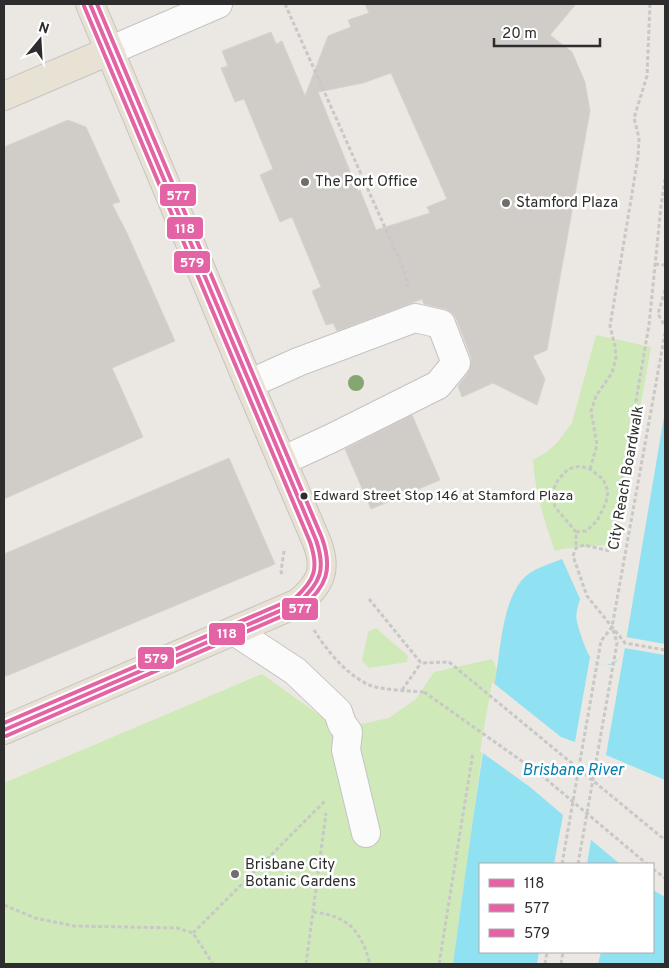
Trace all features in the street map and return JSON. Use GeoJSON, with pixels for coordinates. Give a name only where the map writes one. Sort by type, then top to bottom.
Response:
{"type":"FeatureCollection","features":[{"type":"Feature","properties":{"kind":"main road"},"geometry":{"type":"LineString","coordinates":[[4,730],[298,603],[311,593],[320,577],[322,569],[321,553],[90,4]]}},
{"type":"Feature","properties":{"kind":"main road"},"geometry":{"type":"LineString","coordinates":[[4,96],[109,51]]}},
{"type":"Feature","properties":{"kind":"street"},"geometry":{"type":"LineString","coordinates":[[109,51],[218,4]]}},
{"type":"Feature","properties":{"kind":"street"},"geometry":{"type":"LineString","coordinates":[[249,384],[298,362],[416,318],[441,324],[456,363],[438,385],[282,461]]}},
{"type":"Feature","properties":{"kind":"street"},"geometry":{"type":"LineString","coordinates":[[234,631],[295,671],[338,712],[342,724],[348,732],[346,750],[366,833]]}},
{"type":"Feature","properties":{"kind":"path"},"geometry":{"type":"LineString","coordinates":[[285,4],[404,270],[416,318]]}},
{"type":"Feature","properties":{"kind":"path"},"geometry":{"type":"LineString","coordinates":[[590,469],[597,445],[591,411],[596,396],[612,373],[616,358],[610,326],[638,157],[639,138],[634,118],[647,76],[650,4]]}},
{"type":"Feature","properties":{"kind":"path"},"geometry":{"type":"LineString","coordinates":[[576,548],[584,544],[610,551],[649,325],[665,179]]}},
{"type":"Feature","properties":{"kind":"path"},"geometry":{"type":"LineString","coordinates":[[655,264],[665,265]]}},
{"type":"Feature","properties":{"kind":"path"},"geometry":{"type":"LineString","coordinates":[[665,290],[658,314],[665,326]]}},
{"type":"Feature","properties":{"kind":"path","name":"City Reach Boardwalk"},"geometry":{"type":"LineString","coordinates":[[612,627],[665,333]]}},
{"type":"Feature","properties":{"kind":"path"},"geometry":{"type":"LineString","coordinates":[[576,532],[586,531],[598,520],[606,504],[608,491],[603,479],[590,469],[580,466],[568,469],[558,480],[552,492],[555,507],[576,532],[576,548],[573,560],[587,596],[625,643],[665,650]]}},
{"type":"Feature","properties":{"kind":"path"},"geometry":{"type":"LineString","coordinates":[[281,571],[285,546]]}},
{"type":"Feature","properties":{"kind":"path"},"geometry":{"type":"LineString","coordinates":[[369,599],[421,663]]}},
{"type":"Feature","properties":{"kind":"path"},"geometry":{"type":"LineString","coordinates":[[562,863],[601,640],[612,627]]}},
{"type":"Feature","properties":{"kind":"path"},"geometry":{"type":"LineString","coordinates":[[578,863],[617,643],[612,627]]}},
{"type":"Feature","properties":{"kind":"path"},"geometry":{"type":"LineString","coordinates":[[320,639],[347,671],[370,686],[424,692],[540,774],[646,863]]}},
{"type":"Feature","properties":{"kind":"path"},"geometry":{"type":"LineString","coordinates":[[421,663],[449,662],[665,840]]}},
{"type":"Feature","properties":{"kind":"path"},"geometry":{"type":"LineString","coordinates":[[402,690],[421,663]]}},
{"type":"Feature","properties":{"kind":"path"},"geometry":{"type":"LineString","coordinates":[[439,964],[473,752]]}},
{"type":"Feature","properties":{"kind":"path"},"geometry":{"type":"LineString","coordinates":[[193,933],[328,798]]}},
{"type":"Feature","properties":{"kind":"path"},"geometry":{"type":"LineString","coordinates":[[654,870],[665,878]]}},
{"type":"Feature","properties":{"kind":"path"},"geometry":{"type":"LineString","coordinates":[[4,906],[35,918],[74,926],[177,928],[193,933],[213,964]]}},
{"type":"Feature","properties":{"kind":"path"},"geometry":{"type":"LineString","coordinates":[[313,912],[331,914],[346,922],[359,935],[370,964]]}},
{"type":"Feature","properties":{"kind":"green space"},"geometry":{"type":"Polygon","coordinates":[[[596,335],[651,347],[616,544],[555,551],[541,506],[533,460],[547,452],[557,443],[572,423],[596,335]]]}},
{"type":"Feature","properties":{"kind":"green space","name":"Brisbane City Botanic Gardens"},"geometry":{"type":"Polygon","coordinates":[[[562,559],[580,599],[566,595],[483,747],[453,964],[4,964],[4,783],[262,674],[325,719],[357,725],[389,718],[416,699],[434,672],[492,659],[497,670],[502,635],[512,596],[524,578],[532,572],[562,559]]]}},
{"type":"Feature","properties":{"kind":"green space"},"geometry":{"type":"Polygon","coordinates":[[[376,628],[408,656],[407,662],[369,668],[362,661],[368,632],[376,628]]]}},
{"type":"Feature","properties":{"kind":"water","name":"Brisbane River"},"geometry":{"type":"Polygon","coordinates":[[[665,411],[665,964],[453,964],[503,629],[510,603],[522,580],[541,567],[562,559],[580,599],[576,619],[589,655],[595,662],[604,665],[617,660],[624,653],[665,411]]]}},
{"type":"Feature","properties":{"kind":"pier"},"geometry":{"type":"Polygon","coordinates":[[[626,637],[665,644],[665,655],[624,648],[626,637]]]}},
{"type":"Feature","properties":{"kind":"pier"},"geometry":{"type":"Polygon","coordinates":[[[624,653],[606,755],[665,780],[665,897],[654,891],[654,863],[619,863],[591,840],[587,863],[554,863],[563,815],[530,787],[480,751],[492,682],[561,737],[575,742],[590,657],[597,664],[610,665],[615,663],[624,653]]]}},
{"type":"Feature","properties":{"kind":"pier"},"geometry":{"type":"Polygon","coordinates":[[[539,953],[601,953],[598,964],[537,964],[539,953]]]}},
{"type":"Feature","properties":{"kind":"building","name":"Stamford Plaza"},"geometry":{"type":"Polygon","coordinates":[[[365,4],[576,4],[550,35],[572,52],[585,82],[590,111],[547,350],[533,356],[545,379],[537,405],[493,383],[462,397],[458,386],[468,373],[471,357],[456,318],[445,309],[424,304],[422,299],[337,331],[333,323],[326,325],[312,291],[321,287],[292,217],[280,222],[260,175],[273,169],[244,99],[235,102],[221,68],[228,66],[222,51],[271,32],[276,44],[282,41],[305,96],[328,36],[351,27],[348,20],[369,13],[365,4]],[[391,73],[363,83],[318,92],[376,230],[430,213],[427,207],[447,199],[391,73]]]}},
{"type":"Feature","properties":{"kind":"building"},"geometry":{"type":"Polygon","coordinates":[[[68,120],[86,127],[120,202],[112,204],[127,233],[175,341],[112,368],[143,437],[4,499],[4,147],[68,120]]]}},
{"type":"Feature","properties":{"kind":"building"},"geometry":{"type":"Polygon","coordinates":[[[412,415],[440,480],[371,509],[345,449],[412,415]]]}},
{"type":"Feature","properties":{"kind":"building"},"geometry":{"type":"Polygon","coordinates":[[[229,458],[275,564],[4,677],[4,554],[229,458]]]}},
{"type":"Feature","properties":{"kind":"transit line","name":"118"},"geometry":{"type":"LineString","coordinates":[[4,730],[298,603],[312,589],[321,567],[316,540],[90,4]]}},
{"type":"Feature","properties":{"kind":"transit line","name":"577"},"geometry":{"type":"LineString","coordinates":[[6,736],[301,608],[317,593],[322,585],[327,568],[322,538],[97,4]]}},
{"type":"Feature","properties":{"kind":"transit line","name":"579"},"geometry":{"type":"LineString","coordinates":[[4,723],[295,598],[311,579],[314,566],[310,542],[84,6]]}},
{"type":"Feature","properties":{"kind":"place","name":"The Port Office"},"geometry":{"type":"Point","coordinates":[305,182]}},
{"type":"Feature","properties":{"kind":"place","name":"Stamford Plaza"},"geometry":{"type":"Point","coordinates":[506,203]}},
{"type":"Feature","properties":{"kind":"place","name":"Edward Street Stop 146 at Stamford Plaza"},"geometry":{"type":"Point","coordinates":[304,496]}},
{"type":"Feature","properties":{"kind":"place","name":"Brisbane City Botanic Gardens"},"geometry":{"type":"Point","coordinates":[235,874]}}]}
